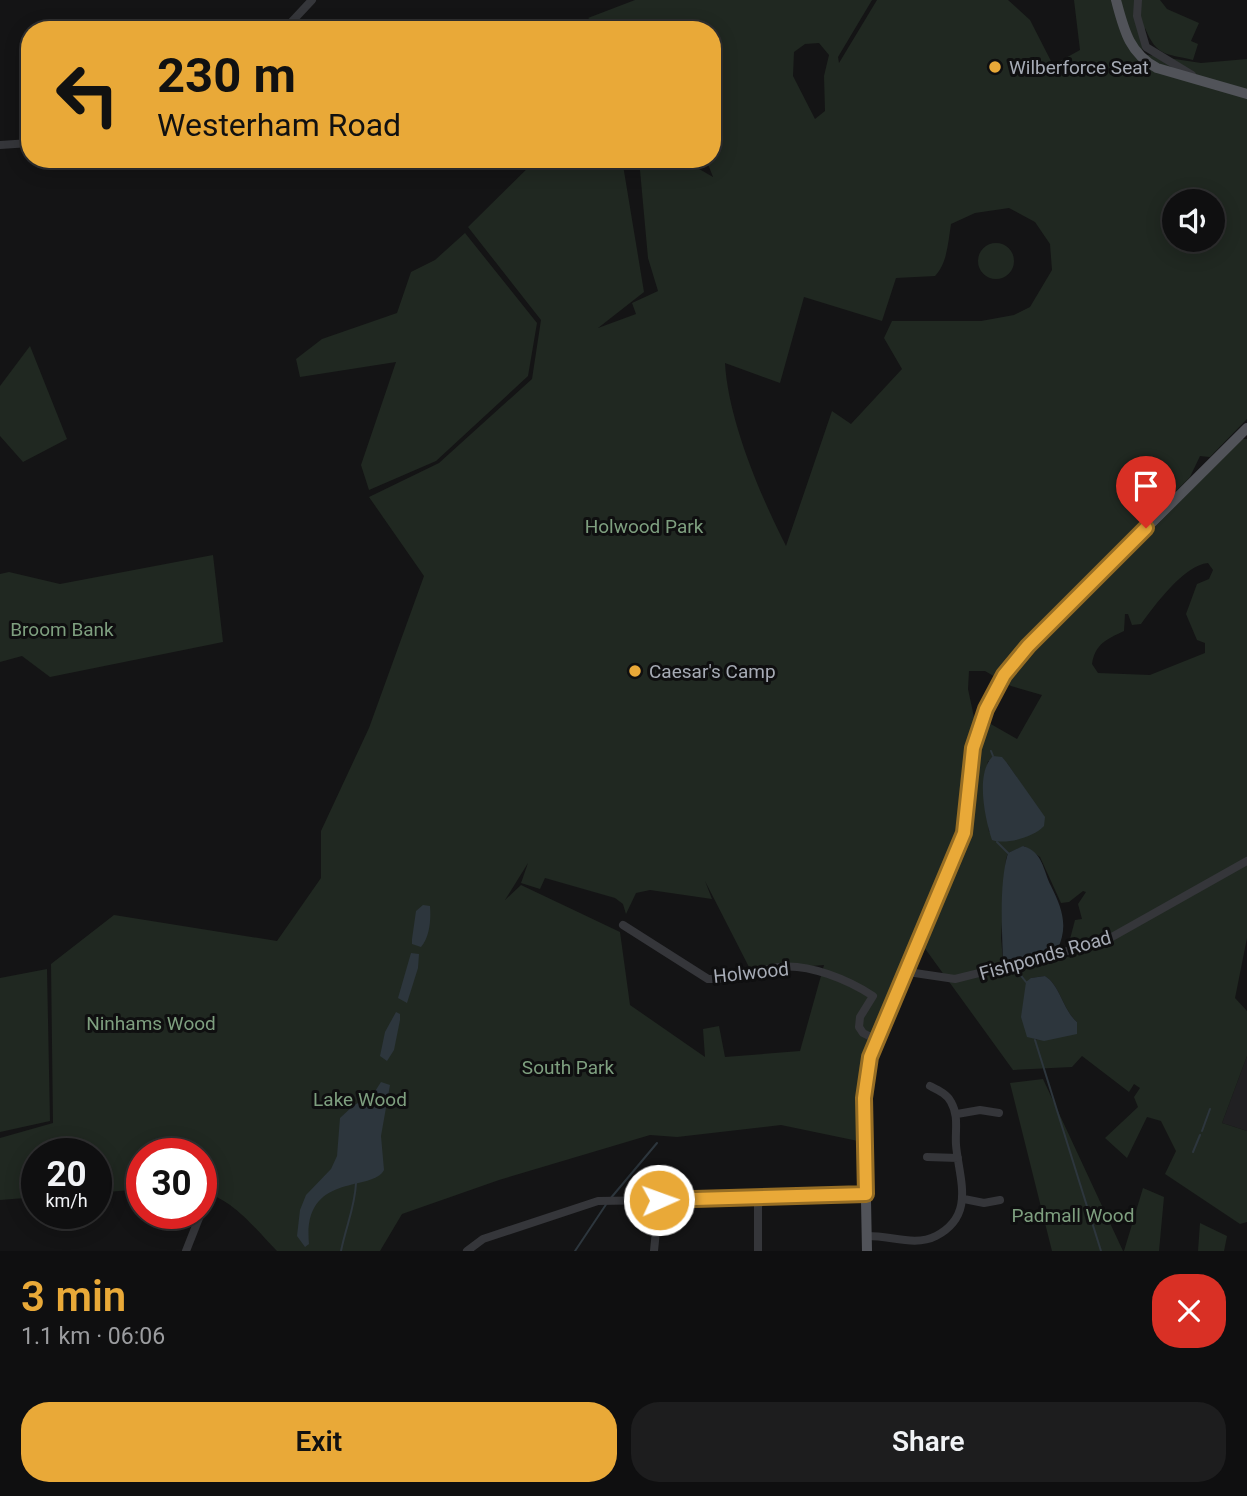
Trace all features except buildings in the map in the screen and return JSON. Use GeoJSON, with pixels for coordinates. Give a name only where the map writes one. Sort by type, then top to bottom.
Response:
{"type":"FeatureCollection","features":[{"type":"Feature","properties":{"kind":"main road"},"geometry":{"type":"LineString","coordinates":[[1116,0],[1125,35],[1134,52],[1157,68],[1247,94]]}},
{"type":"Feature","properties":{"kind":"main road"},"geometry":{"type":"LineString","coordinates":[[867,1251],[864,1098],[866,1075],[877,1040],[908,972],[964,833],[977,731],[1004,675],[1028,646],[1247,428]]}},
{"type":"Feature","properties":{"kind":"street"},"geometry":{"type":"LineString","coordinates":[[292,21],[312,0]]}},
{"type":"Feature","properties":{"kind":"street"},"geometry":{"type":"LineString","coordinates":[[1138,0],[1137,16],[1146,47],[1203,82]]}},
{"type":"Feature","properties":{"kind":"street"},"geometry":{"type":"LineString","coordinates":[[0,145],[21,144]]}},
{"type":"Feature","properties":{"kind":"street","name":"Fishponds Road"},"geometry":{"type":"LineString","coordinates":[[908,972],[955,979],[1103,942],[1247,862]]}},
{"type":"Feature","properties":{"kind":"street","name":"Holwood"},"geometry":{"type":"LineString","coordinates":[[623,925],[708,979],[783,967],[802,968],[863,990],[873,996],[860,1017],[859,1027],[863,1033],[877,1040]]}},
{"type":"Feature","properties":{"kind":"street"},"geometry":{"type":"LineString","coordinates":[[866,1236],[916,1246],[944,1232],[957,1217],[964,1199],[958,1157],[957,1114],[948,1097],[930,1086]]}},
{"type":"Feature","properties":{"kind":"street"},"geometry":{"type":"LineString","coordinates":[[957,1114],[980,1110],[999,1113]]}},
{"type":"Feature","properties":{"kind":"street"},"geometry":{"type":"LineString","coordinates":[[927,1157],[958,1157]]}},
{"type":"Feature","properties":{"kind":"street"},"geometry":{"type":"LineString","coordinates":[[467,1251],[483,1239],[598,1201],[866,1194]]}},
{"type":"Feature","properties":{"kind":"street"},"geometry":{"type":"LineString","coordinates":[[758,1198],[758,1251]]}},
{"type":"Feature","properties":{"kind":"street"},"geometry":{"type":"LineString","coordinates":[[964,1199],[984,1203],[1000,1200]]}},
{"type":"Feature","properties":{"kind":"street"},"geometry":{"type":"LineString","coordinates":[[654,1251],[659,1200]]}},
{"type":"Feature","properties":{"kind":"street"},"geometry":{"type":"LineString","coordinates":[[186,1251],[194,1229]]}},
{"type":"Feature","properties":{"kind":"shaded area"},"geometry":{"type":"Polygon","coordinates":[[[993,756],[1002,757],[1045,817],[1044,826],[1034,834],[1012,841],[992,840],[984,809],[983,785],[984,773],[993,756]]]}},
{"type":"Feature","properties":{"kind":"shaded area"},"geometry":{"type":"Polygon","coordinates":[[[1023,846],[1035,853],[1042,862],[1061,910],[1063,933],[1057,950],[1010,962],[1003,960],[1003,878],[1008,853],[1023,846]]]}},
{"type":"Feature","properties":{"kind":"shaded area"},"geometry":{"type":"Polygon","coordinates":[[[423,905],[430,906],[430,916],[428,933],[421,947],[412,944],[412,939],[416,911],[423,905]]]}},
{"type":"Feature","properties":{"kind":"shaded area"},"geometry":{"type":"Polygon","coordinates":[[[411,953],[419,954],[418,968],[407,1003],[398,998],[411,953]]]}},
{"type":"Feature","properties":{"kind":"shaded area"},"geometry":{"type":"Polygon","coordinates":[[[1045,976],[1054,985],[1077,1022],[1077,1034],[1044,1041],[1027,1037],[1021,1017],[1026,982],[1031,978],[1045,976]]]}},
{"type":"Feature","properties":{"kind":"shaded area"},"geometry":{"type":"Polygon","coordinates":[[[396,1012],[400,1014],[400,1020],[394,1050],[387,1061],[380,1056],[385,1032],[396,1012]]]}},
{"type":"Feature","properties":{"kind":"shaded area"},"geometry":{"type":"Polygon","coordinates":[[[1247,1056],[1247,1131],[1222,1123],[1247,1056]]]}},
{"type":"Feature","properties":{"kind":"shaded area"},"geometry":{"type":"Polygon","coordinates":[[[381,1082],[390,1085],[381,1136],[384,1170],[377,1177],[339,1188],[326,1195],[316,1205],[310,1221],[309,1244],[305,1247],[297,1236],[300,1210],[306,1195],[331,1169],[337,1156],[340,1118],[354,1105],[372,1096],[381,1082]]]}},
{"type":"Feature","properties":{"kind":"green space"},"geometry":{"type":"Polygon","coordinates":[[[635,0],[872,0],[838,57],[839,63],[877,0],[1008,0],[1030,20],[1053,65],[1080,50],[1074,0],[1160,0],[1167,9],[1199,23],[1191,41],[1198,44],[1193,60],[1158,49],[1145,28],[1142,54],[1201,63],[1247,59],[1247,419],[1210,457],[1200,456],[1190,477],[1145,522],[1151,531],[1241,439],[1247,439],[1247,938],[1235,998],[1247,1011],[1247,1056],[1222,1123],[1247,1131],[1247,1222],[1240,1224],[1165,1174],[1176,1151],[1161,1121],[1147,1117],[1127,1158],[1105,1138],[1138,1107],[1134,1097],[1140,1088],[1134,1084],[1129,1092],[1082,1056],[1072,1067],[1013,1070],[921,943],[862,1056],[858,1141],[781,1125],[677,1137],[650,1135],[499,1180],[402,1214],[380,1251],[277,1251],[252,1224],[217,1197],[217,1138],[126,1138],[126,1190],[112,1192],[112,1138],[21,1138],[21,1198],[0,1200],[0,1138],[53,1123],[51,964],[114,915],[277,941],[321,878],[321,831],[369,728],[424,576],[369,497],[439,463],[532,379],[541,320],[468,227],[528,168],[623,168],[644,292],[598,328],[636,314],[632,303],[658,291],[648,258],[640,168],[697,168],[713,177],[710,168],[721,168],[721,21],[592,21],[588,18],[635,0]],[[819,43],[805,44],[794,52],[793,76],[815,119],[825,111],[824,76],[829,55],[819,43]],[[1009,208],[975,213],[951,224],[946,253],[939,271],[935,276],[896,278],[882,321],[804,297],[780,383],[725,363],[732,408],[747,456],[786,546],[832,411],[851,424],[902,369],[884,338],[892,321],[981,321],[1014,315],[1030,307],[1052,270],[1050,244],[1035,222],[1009,208]],[[1208,563],[1199,565],[1180,578],[1141,624],[1132,625],[1128,614],[1125,614],[1124,631],[1107,640],[1096,652],[1092,664],[1098,673],[1150,675],[1205,653],[1205,643],[1197,640],[1186,614],[1197,584],[1209,579],[1213,570],[1208,563]],[[969,671],[968,689],[975,722],[989,723],[1017,739],[1042,695],[1011,686],[985,671],[969,671]],[[988,761],[984,780],[989,832],[1034,803],[1007,763],[988,761]],[[1024,846],[1008,853],[1006,859],[1001,938],[1003,960],[1062,955],[1071,958],[1070,939],[1075,920],[1082,919],[1078,904],[1086,892],[1083,891],[1069,902],[1061,903],[1040,857],[1024,846]],[[528,863],[505,900],[521,885],[620,932],[630,1005],[705,1057],[703,1029],[719,1026],[725,1057],[800,1051],[824,965],[751,971],[705,881],[712,899],[650,890],[636,893],[626,914],[623,904],[615,898],[545,878],[540,889],[521,883],[528,863]],[[1045,976],[1031,978],[1035,1040],[1077,1022],[1050,980],[1045,976]]]}},
{"type":"Feature","properties":{"kind":"green space"},"geometry":{"type":"Polygon","coordinates":[[[465,233],[537,323],[528,376],[436,461],[369,490],[361,465],[396,362],[300,377],[296,359],[322,339],[397,313],[411,272],[435,260],[465,233]]]}},
{"type":"Feature","properties":{"kind":"green space"},"geometry":{"type":"Polygon","coordinates":[[[996,243],[1009,248],[1014,261],[1009,274],[996,279],[983,274],[978,261],[983,248],[996,243]]]}},
{"type":"Feature","properties":{"kind":"green space"},"geometry":{"type":"Polygon","coordinates":[[[30,346],[67,439],[23,462],[0,436],[0,386],[30,346]]]}},
{"type":"Feature","properties":{"kind":"green space","name":"Broom Bank"},"geometry":{"type":"Polygon","coordinates":[[[213,555],[223,642],[50,677],[22,656],[0,662],[0,574],[9,572],[60,584],[213,555]]]}},
{"type":"Feature","properties":{"kind":"green space"},"geometry":{"type":"Polygon","coordinates":[[[47,969],[50,1121],[0,1132],[0,978],[47,969]]]}},
{"type":"Feature","properties":{"kind":"green space","name":"Padmall Wood"},"geometry":{"type":"Polygon","coordinates":[[[1043,1079],[1123,1251],[1052,1251],[1010,1083],[1043,1079]]]}},
{"type":"Feature","properties":{"kind":"green space","name":"Padmall Wood"},"geometry":{"type":"Polygon","coordinates":[[[1143,1188],[1164,1197],[1159,1251],[1124,1251],[1143,1188]]]}},
{"type":"Feature","properties":{"kind":"green space"},"geometry":{"type":"Polygon","coordinates":[[[1200,1223],[1227,1236],[1224,1251],[1198,1251],[1200,1223]]]}},
{"type":"Feature","properties":{"kind":"waterway"},"geometry":{"type":"LineString","coordinates":[[991,751],[993,756]]}},
{"type":"Feature","properties":{"kind":"waterway"},"geometry":{"type":"LineString","coordinates":[[997,842],[1008,853]]}},
{"type":"Feature","properties":{"kind":"waterway"},"geometry":{"type":"LineString","coordinates":[[1015,968],[1026,982]]}},
{"type":"Feature","properties":{"kind":"waterway"},"geometry":{"type":"LineString","coordinates":[[1035,1040],[1101,1251]]}},
{"type":"Feature","properties":{"kind":"waterway"},"geometry":{"type":"LineString","coordinates":[[1202,1131],[1210,1109]]}},
{"type":"Feature","properties":{"kind":"waterway"},"geometry":{"type":"LineString","coordinates":[[1193,1152],[1200,1135]]}},
{"type":"Feature","properties":{"kind":"waterway"},"geometry":{"type":"LineString","coordinates":[[610,1199],[657,1143]]}},
{"type":"Feature","properties":{"kind":"waterway"},"geometry":{"type":"LineString","coordinates":[[341,1251],[356,1183]]}},
{"type":"Feature","properties":{"kind":"waterway"},"geometry":{"type":"LineString","coordinates":[[575,1251],[607,1203]]}},
{"type":"Feature","properties":{"kind":"place","name":"Wilberforce Seat"},"geometry":{"type":"Point","coordinates":[995,67]}},
{"type":"Feature","properties":{"kind":"place","name":"Caesar's Camp"},"geometry":{"type":"Point","coordinates":[635,671]}},
{"type":"Feature","properties":{"kind":"route"},"geometry":{"type":"LineString","coordinates":[[659,1200],[866,1194],[864,1098],[870,1057],[953,865],[964,833],[973,748],[986,709],[1004,675],[1028,646],[1146,528]]}},
{"type":"Feature","properties":{"kind":"park label","name":"Holwood Park"},"geometry":{"type":"Point","coordinates":[644,526]}},
{"type":"Feature","properties":{"kind":"park label","name":"Ninhams Wood"},"geometry":{"type":"Point","coordinates":[151,1023]}},
{"type":"Feature","properties":{"kind":"park label","name":"South Park"},"geometry":{"type":"Point","coordinates":[568,1067]}},
{"type":"Feature","properties":{"kind":"park label","name":"Lake Wood"},"geometry":{"type":"Point","coordinates":[360,1099]}}]}
